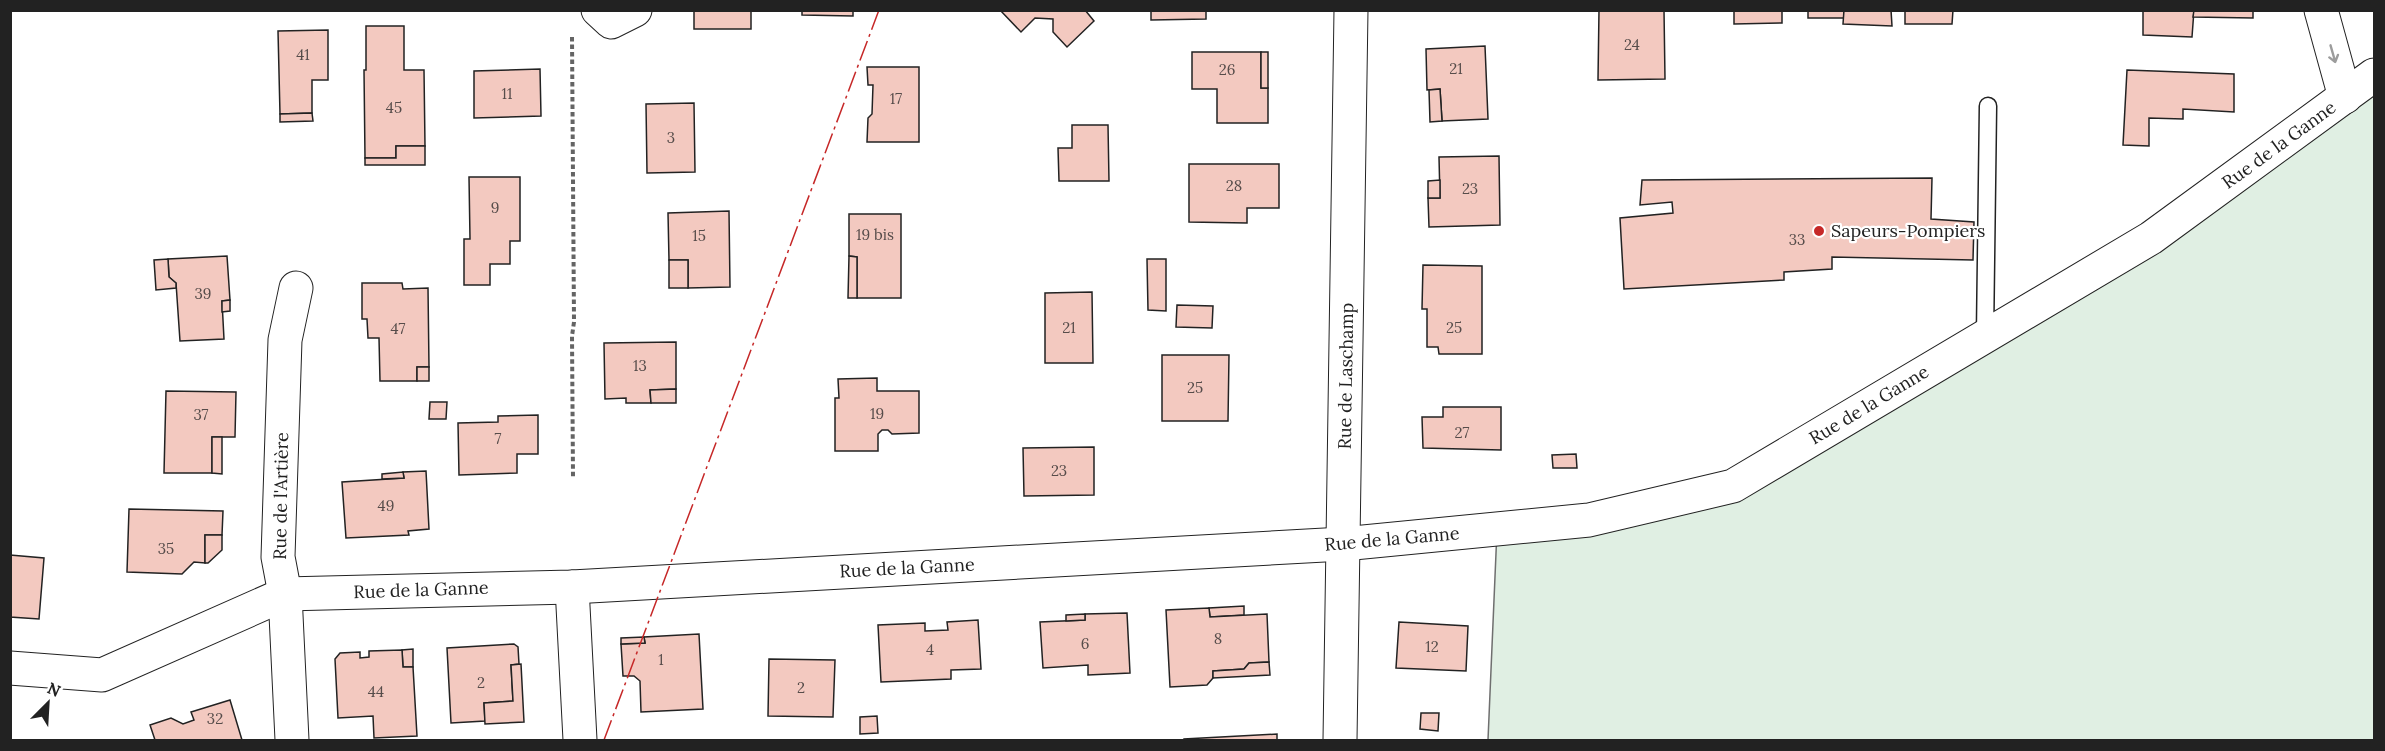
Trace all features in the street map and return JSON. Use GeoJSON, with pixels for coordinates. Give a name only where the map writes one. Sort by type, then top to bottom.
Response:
{"type":"FeatureCollection","features":[{"type":"Feature","properties":{"kind":"street"},"geometry":{"type":"LineString","coordinates":[[598,10],[611,22],[635,10]]}},
{"type":"Feature","properties":{"kind":"street","name":"Rue de Laschamp"},"geometry":{"type":"LineString","coordinates":[[1340,741],[1351,10]]}},
{"type":"Feature","properties":{"kind":"street"},"geometry":{"type":"LineString","coordinates":[[2321,10],[2345,97]]}},
{"type":"Feature","properties":{"kind":"street","name":"Rue de la Ganne"},"geometry":{"type":"LineString","coordinates":[[285,594],[572,587],[1343,544],[1589,520],[1733,486],[2151,238],[2374,75]]}},
{"type":"Feature","properties":{"kind":"street","name":"Rue de l'Artière"},"geometry":{"type":"LineString","coordinates":[[292,741],[285,594],[278,558],[285,340],[296,288]]}},
{"type":"Feature","properties":{"kind":"street"},"geometry":{"type":"LineString","coordinates":[[572,587],[580,741]]}},
{"type":"Feature","properties":{"kind":"street"},"geometry":{"type":"LineString","coordinates":[[10,668],[102,675],[285,594]]}},
{"type":"Feature","properties":{"kind":"lane"},"geometry":{"type":"LineString","coordinates":[[1985,336],[1988,106]]}},
{"type":"Feature","properties":{"kind":"path"},"geometry":{"type":"LineString","coordinates":[[572,31],[573,477]]}},
{"type":"Feature","properties":{"kind":"green space"},"geometry":{"type":"Polygon","coordinates":[[[2374,75],[2374,740],[1488,740],[1497,530],[1733,486],[2151,238],[2374,75]]]}},
{"type":"Feature","properties":{"kind":"building"},"geometry":{"type":"Polygon","coordinates":[[[694,10],[751,10],[751,29],[694,29],[694,10]]]}},
{"type":"Feature","properties":{"kind":"building"},"geometry":{"type":"Polygon","coordinates":[[[802,10],[853,10],[853,16],[802,15],[802,10]]]}},
{"type":"Feature","properties":{"kind":"building"},"geometry":{"type":"Polygon","coordinates":[[[1000,10],[1085,10],[1094,21],[1067,47],[1053,32],[1053,19],[1035,18],[1021,32],[1000,10]]]}},
{"type":"Feature","properties":{"kind":"building"},"geometry":{"type":"Polygon","coordinates":[[[1151,10],[1206,10],[1206,19],[1151,20],[1151,10]]]}},
{"type":"Feature","properties":{"kind":"building"},"geometry":{"type":"Polygon","coordinates":[[[1599,10],[1664,10],[1665,79],[1598,80],[1599,10]]]}},
{"type":"Feature","properties":{"kind":"building"},"geometry":{"type":"Polygon","coordinates":[[[1734,10],[1782,10],[1782,23],[1734,24],[1734,10]]]}},
{"type":"Feature","properties":{"kind":"building"},"geometry":{"type":"Polygon","coordinates":[[[1808,10],[1844,10],[1844,18],[1808,18],[1808,10]]]}},
{"type":"Feature","properties":{"kind":"building"},"geometry":{"type":"Polygon","coordinates":[[[1844,10],[1891,10],[1892,26],[1843,24],[1844,10]]]}},
{"type":"Feature","properties":{"kind":"building"},"geometry":{"type":"Polygon","coordinates":[[[1905,10],[1953,10],[1952,24],[1905,24],[1905,10]]]}},
{"type":"Feature","properties":{"kind":"building"},"geometry":{"type":"Polygon","coordinates":[[[2143,10],[2194,10],[2192,37],[2143,35],[2143,10]]]}},
{"type":"Feature","properties":{"kind":"building"},"geometry":{"type":"Polygon","coordinates":[[[2194,10],[2253,10],[2253,18],[2193,17],[2194,10]]]}},
{"type":"Feature","properties":{"kind":"building"},"geometry":{"type":"Polygon","coordinates":[[[366,26],[404,26],[404,70],[424,70],[425,146],[396,146],[396,158],[365,158],[366,26]]]}},
{"type":"Feature","properties":{"kind":"building"},"geometry":{"type":"Polygon","coordinates":[[[328,30],[328,80],[312,80],[312,113],[280,114],[278,31],[328,30]]]}},
{"type":"Feature","properties":{"kind":"building"},"geometry":{"type":"Polygon","coordinates":[[[1485,46],[1488,119],[1442,121],[1440,89],[1427,90],[1426,49],[1485,46]]]}},
{"type":"Feature","properties":{"kind":"building"},"geometry":{"type":"Polygon","coordinates":[[[1192,52],[1261,52],[1261,88],[1268,88],[1268,123],[1217,123],[1217,89],[1192,89],[1192,52]]]}},
{"type":"Feature","properties":{"kind":"building"},"geometry":{"type":"Polygon","coordinates":[[[1261,52],[1268,52],[1268,88],[1261,88],[1261,52]]]}},
{"type":"Feature","properties":{"kind":"building"},"geometry":{"type":"Polygon","coordinates":[[[867,67],[919,67],[919,142],[867,142],[868,118],[872,114],[873,85],[868,85],[867,67]]]}},
{"type":"Feature","properties":{"kind":"building"},"geometry":{"type":"Polygon","coordinates":[[[540,69],[541,116],[474,118],[474,71],[540,69]]]}},
{"type":"Feature","properties":{"kind":"building"},"geometry":{"type":"Polygon","coordinates":[[[2127,70],[2234,74],[2234,112],[2183,109],[2183,119],[2149,118],[2149,146],[2123,145],[2127,70]]]}},
{"type":"Feature","properties":{"kind":"building"},"geometry":{"type":"Polygon","coordinates":[[[1440,89],[1442,121],[1430,122],[1429,90],[1440,89]]]}},
{"type":"Feature","properties":{"kind":"building"},"geometry":{"type":"Polygon","coordinates":[[[694,103],[695,172],[647,173],[646,104],[694,103]]]}},
{"type":"Feature","properties":{"kind":"building"},"geometry":{"type":"Polygon","coordinates":[[[312,113],[313,121],[280,122],[280,114],[312,113]]]}},
{"type":"Feature","properties":{"kind":"building"},"geometry":{"type":"Polygon","coordinates":[[[1072,125],[1108,125],[1109,181],[1059,181],[1058,148],[1072,148],[1072,125]]]}},
{"type":"Feature","properties":{"kind":"building"},"geometry":{"type":"Polygon","coordinates":[[[396,146],[425,146],[425,165],[365,165],[365,158],[396,158],[396,146]]]}},
{"type":"Feature","properties":{"kind":"building"},"geometry":{"type":"Polygon","coordinates":[[[1499,156],[1500,225],[1429,227],[1428,198],[1440,198],[1439,157],[1499,156]]]}},
{"type":"Feature","properties":{"kind":"building"},"geometry":{"type":"Polygon","coordinates":[[[1189,164],[1279,164],[1279,208],[1247,208],[1247,223],[1189,222],[1189,164]]]}},
{"type":"Feature","properties":{"kind":"building"},"geometry":{"type":"Polygon","coordinates":[[[469,177],[520,177],[520,241],[510,241],[510,264],[490,264],[490,285],[464,285],[464,239],[470,239],[469,177]]]}},
{"type":"Feature","properties":{"kind":"building"},"geometry":{"type":"Polygon","coordinates":[[[1932,178],[1931,219],[1974,222],[1973,260],[1832,257],[1832,269],[1784,272],[1784,280],[1624,289],[1620,218],[1673,213],[1672,202],[1640,205],[1642,180],[1932,178]]]}},
{"type":"Feature","properties":{"kind":"building"},"geometry":{"type":"Polygon","coordinates":[[[1440,180],[1440,198],[1428,198],[1428,181],[1440,180]]]}},
{"type":"Feature","properties":{"kind":"building"},"geometry":{"type":"Polygon","coordinates":[[[729,211],[730,287],[688,288],[688,260],[669,260],[668,213],[729,211]]]}},
{"type":"Feature","properties":{"kind":"building"},"geometry":{"type":"Polygon","coordinates":[[[849,214],[901,214],[901,298],[857,298],[857,257],[849,256],[849,214]]]}},
{"type":"Feature","properties":{"kind":"building"},"geometry":{"type":"Polygon","coordinates":[[[227,256],[230,300],[222,301],[224,339],[180,341],[176,283],[169,277],[168,259],[227,256]]]}},
{"type":"Feature","properties":{"kind":"building"},"geometry":{"type":"Polygon","coordinates":[[[849,256],[857,257],[857,298],[848,298],[849,256]]]}},
{"type":"Feature","properties":{"kind":"building"},"geometry":{"type":"Polygon","coordinates":[[[168,259],[169,277],[176,283],[176,288],[156,290],[154,260],[168,259]]]}},
{"type":"Feature","properties":{"kind":"building"},"geometry":{"type":"Polygon","coordinates":[[[1147,259],[1166,259],[1166,311],[1148,310],[1147,259]]]}},
{"type":"Feature","properties":{"kind":"building"},"geometry":{"type":"Polygon","coordinates":[[[669,260],[688,260],[688,288],[669,288],[669,260]]]}},
{"type":"Feature","properties":{"kind":"building"},"geometry":{"type":"Polygon","coordinates":[[[1423,265],[1482,266],[1482,354],[1439,354],[1438,347],[1427,347],[1427,309],[1422,309],[1423,265]]]}},
{"type":"Feature","properties":{"kind":"building"},"geometry":{"type":"Polygon","coordinates":[[[362,283],[402,283],[403,289],[428,288],[429,367],[417,367],[417,381],[380,381],[379,338],[368,338],[367,319],[362,319],[362,283]]]}},
{"type":"Feature","properties":{"kind":"building"},"geometry":{"type":"Polygon","coordinates":[[[1092,292],[1093,363],[1045,363],[1045,293],[1092,292]]]}},
{"type":"Feature","properties":{"kind":"building"},"geometry":{"type":"Polygon","coordinates":[[[230,300],[230,311],[222,312],[222,301],[230,300]]]}},
{"type":"Feature","properties":{"kind":"building"},"geometry":{"type":"Polygon","coordinates":[[[1177,305],[1213,306],[1212,328],[1176,327],[1177,305]]]}},
{"type":"Feature","properties":{"kind":"building"},"geometry":{"type":"Polygon","coordinates":[[[676,342],[676,389],[650,390],[651,403],[626,403],[626,398],[605,399],[604,343],[676,342]]]}},
{"type":"Feature","properties":{"kind":"building"},"geometry":{"type":"Polygon","coordinates":[[[1162,355],[1229,355],[1228,421],[1162,421],[1162,355]]]}},
{"type":"Feature","properties":{"kind":"building"},"geometry":{"type":"Polygon","coordinates":[[[417,367],[429,367],[429,381],[417,381],[417,367]]]}},
{"type":"Feature","properties":{"kind":"building"},"geometry":{"type":"Polygon","coordinates":[[[877,378],[877,391],[919,391],[919,433],[892,434],[888,430],[882,430],[878,434],[878,451],[835,451],[835,398],[839,398],[838,379],[877,378]]]}},
{"type":"Feature","properties":{"kind":"building"},"geometry":{"type":"Polygon","coordinates":[[[676,389],[676,403],[651,403],[650,390],[676,389]]]}},
{"type":"Feature","properties":{"kind":"building"},"geometry":{"type":"Polygon","coordinates":[[[166,391],[236,392],[235,437],[212,437],[212,473],[164,473],[166,391]]]}},
{"type":"Feature","properties":{"kind":"building"},"geometry":{"type":"Polygon","coordinates":[[[430,402],[447,402],[446,419],[429,419],[430,402]]]}},
{"type":"Feature","properties":{"kind":"building"},"geometry":{"type":"Polygon","coordinates":[[[1443,407],[1501,407],[1501,450],[1423,448],[1422,417],[1443,417],[1443,407]]]}},
{"type":"Feature","properties":{"kind":"building"},"geometry":{"type":"Polygon","coordinates":[[[538,415],[538,454],[517,454],[517,473],[459,475],[458,423],[498,422],[498,416],[538,415]]]}},
{"type":"Feature","properties":{"kind":"building"},"geometry":{"type":"Polygon","coordinates":[[[212,437],[222,437],[222,474],[212,473],[212,437]]]}},
{"type":"Feature","properties":{"kind":"building"},"geometry":{"type":"Polygon","coordinates":[[[1094,447],[1094,495],[1024,496],[1023,448],[1094,447]]]}},
{"type":"Feature","properties":{"kind":"building"},"geometry":{"type":"Polygon","coordinates":[[[1576,454],[1577,468],[1553,468],[1552,455],[1576,454]]]}},
{"type":"Feature","properties":{"kind":"building"},"geometry":{"type":"Polygon","coordinates":[[[426,471],[429,529],[408,531],[409,535],[346,538],[342,482],[404,478],[403,472],[426,471]]]}},
{"type":"Feature","properties":{"kind":"building"},"geometry":{"type":"Polygon","coordinates":[[[403,472],[404,478],[382,479],[382,474],[403,472]]]}},
{"type":"Feature","properties":{"kind":"building"},"geometry":{"type":"Polygon","coordinates":[[[129,509],[223,511],[222,535],[205,535],[205,563],[194,562],[182,574],[127,572],[129,509]]]}},
{"type":"Feature","properties":{"kind":"building"},"geometry":{"type":"Polygon","coordinates":[[[205,535],[222,535],[222,550],[208,563],[205,563],[205,535]]]}},
{"type":"Feature","properties":{"kind":"building"},"geometry":{"type":"Polygon","coordinates":[[[10,555],[44,558],[39,619],[10,617],[10,555]]]}},
{"type":"Feature","properties":{"kind":"building"},"geometry":{"type":"Polygon","coordinates":[[[1244,606],[1244,615],[1210,617],[1209,608],[1244,606]]]}},
{"type":"Feature","properties":{"kind":"building"},"geometry":{"type":"Polygon","coordinates":[[[1209,608],[1210,617],[1267,614],[1269,662],[1249,663],[1244,669],[1213,671],[1213,678],[1207,685],[1170,687],[1166,610],[1209,608]]]}},
{"type":"Feature","properties":{"kind":"building"},"geometry":{"type":"Polygon","coordinates":[[[1127,613],[1130,673],[1088,675],[1088,665],[1043,668],[1040,622],[1085,620],[1085,614],[1127,613]]]}},
{"type":"Feature","properties":{"kind":"building"},"geometry":{"type":"Polygon","coordinates":[[[1085,614],[1085,620],[1066,621],[1066,615],[1085,614]]]}},
{"type":"Feature","properties":{"kind":"building"},"geometry":{"type":"Polygon","coordinates":[[[978,620],[981,669],[951,670],[951,679],[881,682],[878,625],[925,623],[925,631],[948,630],[947,622],[978,620]]]}},
{"type":"Feature","properties":{"kind":"building"},"geometry":{"type":"Polygon","coordinates":[[[1399,622],[1468,626],[1466,671],[1396,668],[1399,622]]]}},
{"type":"Feature","properties":{"kind":"building"},"geometry":{"type":"Polygon","coordinates":[[[699,634],[703,709],[641,712],[640,681],[634,676],[623,676],[621,644],[645,643],[644,637],[699,634]]]}},
{"type":"Feature","properties":{"kind":"building"},"geometry":{"type":"Polygon","coordinates":[[[644,637],[645,643],[621,644],[621,638],[644,637]]]}},
{"type":"Feature","properties":{"kind":"building"},"geometry":{"type":"Polygon","coordinates":[[[514,644],[518,647],[519,664],[511,665],[513,701],[484,703],[485,721],[451,723],[447,648],[514,644]]]}},
{"type":"Feature","properties":{"kind":"building"},"geometry":{"type":"Polygon","coordinates":[[[413,649],[413,667],[403,667],[402,650],[413,649]]]}},
{"type":"Feature","properties":{"kind":"building"},"geometry":{"type":"Polygon","coordinates":[[[402,650],[403,667],[413,667],[417,736],[374,738],[373,716],[338,718],[335,659],[340,653],[360,652],[360,658],[369,657],[369,651],[402,650]]]}},
{"type":"Feature","properties":{"kind":"building"},"geometry":{"type":"Polygon","coordinates":[[[769,659],[835,660],[833,717],[768,716],[769,659]]]}},
{"type":"Feature","properties":{"kind":"building"},"geometry":{"type":"Polygon","coordinates":[[[1269,662],[1270,675],[1213,678],[1213,671],[1244,669],[1249,663],[1269,662]]]}},
{"type":"Feature","properties":{"kind":"building"},"geometry":{"type":"Polygon","coordinates":[[[521,664],[524,722],[485,724],[484,703],[513,701],[511,665],[521,664]]]}},
{"type":"Feature","properties":{"kind":"building"},"geometry":{"type":"Polygon","coordinates":[[[230,700],[242,740],[155,740],[150,725],[171,718],[183,724],[194,720],[191,712],[230,700]]]}},
{"type":"Feature","properties":{"kind":"building"},"geometry":{"type":"Polygon","coordinates":[[[1421,713],[1439,713],[1438,731],[1420,729],[1421,713]]]}},
{"type":"Feature","properties":{"kind":"building"},"geometry":{"type":"Polygon","coordinates":[[[877,716],[878,733],[860,734],[860,717],[877,716]]]}},
{"type":"Feature","properties":{"kind":"building"},"geometry":{"type":"Polygon","coordinates":[[[1277,734],[1277,740],[1184,740],[1184,739],[1277,734]]]}},
{"type":"Feature","properties":{"kind":"power"},"geometry":{"type":"LineString","coordinates":[[604,740],[879,10]]}},
{"type":"Feature","properties":{"kind":"place","name":"Sapeurs-Pompiers"},"geometry":{"type":"Point","coordinates":[1819,231]}}]}
